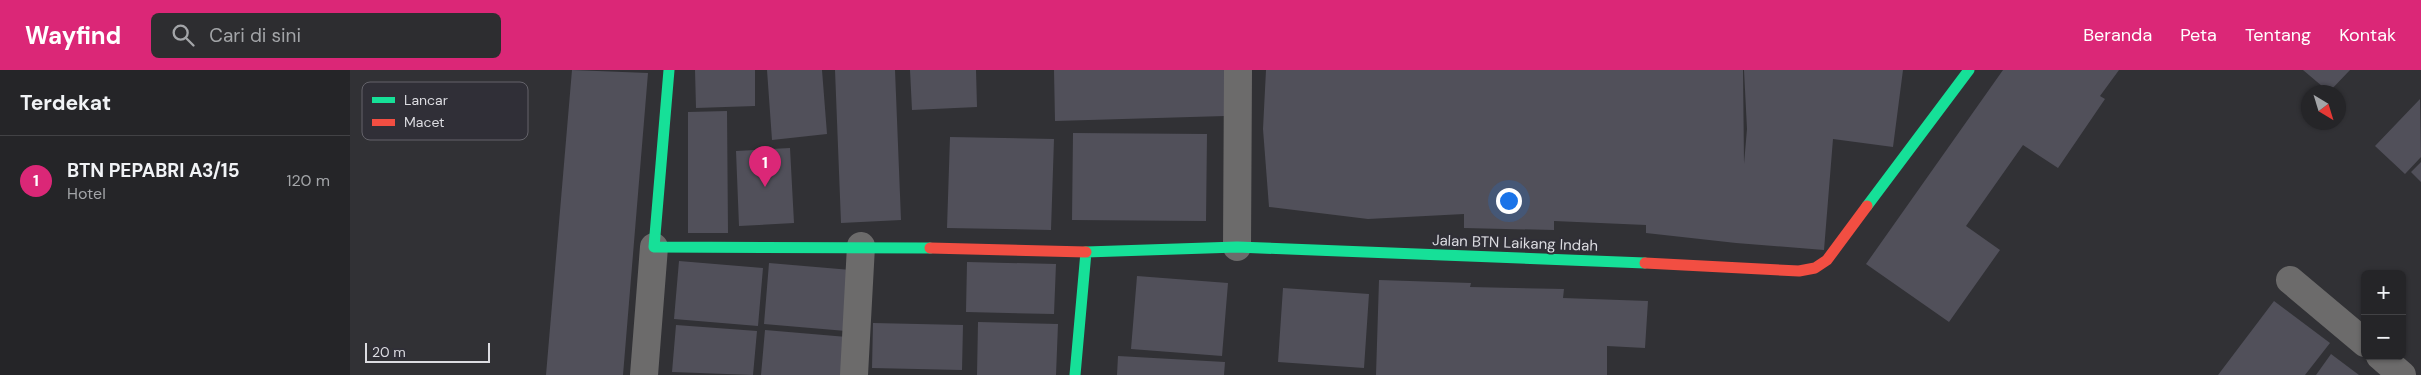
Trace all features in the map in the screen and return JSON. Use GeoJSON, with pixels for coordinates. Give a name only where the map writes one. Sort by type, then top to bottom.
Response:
{"type":"FeatureCollection","features":[{"type":"Feature","properties":{"kind":"street"},"geometry":{"type":"LineString","coordinates":[[644,375],[669,70]]}},
{"type":"Feature","properties":{"kind":"street"},"geometry":{"type":"LineString","coordinates":[[1237,247],[1238,70]]}},
{"type":"Feature","properties":{"kind":"street","name":"Jalan BTN Laikang Indah"},"geometry":{"type":"LineString","coordinates":[[654,247],[861,246],[1086,252],[1237,247],[1628,262],[1799,271],[1815,268],[1827,260],[1968,70]]}},
{"type":"Feature","properties":{"kind":"street"},"geometry":{"type":"LineString","coordinates":[[854,375],[861,246]]}},
{"type":"Feature","properties":{"kind":"street"},"geometry":{"type":"LineString","coordinates":[[1075,375],[1086,252]]}},
{"type":"Feature","properties":{"kind":"street"},"geometry":{"type":"LineString","coordinates":[[2290,280],[2361,340]]}},
{"type":"Feature","properties":{"kind":"street"},"geometry":{"type":"LineString","coordinates":[[2385,360],[2402,375]]}},
{"type":"Feature","properties":{"kind":"building"},"geometry":{"type":"Polygon","coordinates":[[[572,70],[648,73],[623,375],[546,375],[572,70]]]}},
{"type":"Feature","properties":{"kind":"building"},"geometry":{"type":"Polygon","coordinates":[[[695,70],[755,70],[755,106],[696,108],[695,70]]]}},
{"type":"Feature","properties":{"kind":"building"},"geometry":{"type":"Polygon","coordinates":[[[767,70],[822,70],[827,134],[772,140],[767,70]]]}},
{"type":"Feature","properties":{"kind":"building"},"geometry":{"type":"Polygon","coordinates":[[[835,70],[895,70],[901,220],[841,223],[835,70]]]}},
{"type":"Feature","properties":{"kind":"building"},"geometry":{"type":"Polygon","coordinates":[[[910,70],[976,70],[977,107],[912,110],[910,70]]]}},
{"type":"Feature","properties":{"kind":"building"},"geometry":{"type":"Polygon","coordinates":[[[1054,70],[1224,70],[1225,116],[1055,121],[1054,70]]]}},
{"type":"Feature","properties":{"kind":"building"},"geometry":{"type":"Polygon","coordinates":[[[1266,70],[1743,70],[1744,164],[1747,129],[1744,70],[1903,70],[1893,147],[1833,139],[1824,250],[1646,233],[1646,225],[1554,221],[1554,230],[1464,228],[1464,214],[1368,219],[1269,207],[1263,129],[1266,70]]]}},
{"type":"Feature","properties":{"kind":"building"},"geometry":{"type":"Polygon","coordinates":[[[2003,70],[2119,70],[2100,96],[2105,99],[2058,168],[2023,145],[1966,226],[2000,250],[1949,322],[1866,264],[2003,70]]]}},
{"type":"Feature","properties":{"kind":"building"},"geometry":{"type":"Polygon","coordinates":[[[2303,70],[2350,70],[2336,85],[2321,85],[2303,70]]]}},
{"type":"Feature","properties":{"kind":"building"},"geometry":{"type":"Polygon","coordinates":[[[2420,99],[2421,157],[2405,174],[2375,146],[2420,99]]]}},
{"type":"Feature","properties":{"kind":"building"},"geometry":{"type":"Polygon","coordinates":[[[727,111],[728,233],[688,233],[688,112],[727,111]]]}},
{"type":"Feature","properties":{"kind":"building"},"geometry":{"type":"Polygon","coordinates":[[[1073,133],[1207,134],[1206,221],[1072,220],[1073,133]]]}},
{"type":"Feature","properties":{"kind":"building"},"geometry":{"type":"Polygon","coordinates":[[[950,137],[1054,139],[1051,230],[947,228],[950,137]]]}},
{"type":"Feature","properties":{"kind":"building"},"geometry":{"type":"Polygon","coordinates":[[[790,148],[794,223],[739,226],[736,151],[790,148]]]}},
{"type":"Feature","properties":{"kind":"building"},"geometry":{"type":"Polygon","coordinates":[[[2421,162],[2421,182],[2411,172],[2421,162]]]}},
{"type":"Feature","properties":{"kind":"building"},"geometry":{"type":"Polygon","coordinates":[[[679,261],[763,268],[758,326],[674,319],[679,261]]]}},
{"type":"Feature","properties":{"kind":"building"},"geometry":{"type":"Polygon","coordinates":[[[967,262],[1056,264],[1054,314],[966,312],[967,262]]]}},
{"type":"Feature","properties":{"kind":"building"},"geometry":{"type":"Polygon","coordinates":[[[769,263],[851,270],[846,331],[764,324],[769,263]]]}},
{"type":"Feature","properties":{"kind":"building"},"geometry":{"type":"Polygon","coordinates":[[[1137,276],[1228,283],[1222,356],[1131,349],[1137,276]]]}},
{"type":"Feature","properties":{"kind":"building"},"geometry":{"type":"Polygon","coordinates":[[[1379,280],[1471,283],[1470,287],[1564,289],[1563,298],[1648,301],[1645,348],[1607,346],[1607,375],[1376,375],[1379,280]]]}},
{"type":"Feature","properties":{"kind":"building"},"geometry":{"type":"Polygon","coordinates":[[[1283,288],[1369,294],[1364,368],[1278,362],[1283,288]]]}},
{"type":"Feature","properties":{"kind":"building"},"geometry":{"type":"Polygon","coordinates":[[[2274,301],[2330,343],[2305,375],[2218,375],[2274,301]]]}},
{"type":"Feature","properties":{"kind":"building"},"geometry":{"type":"Polygon","coordinates":[[[978,322],[1058,324],[1056,375],[977,375],[978,322]]]}},
{"type":"Feature","properties":{"kind":"building"},"geometry":{"type":"Polygon","coordinates":[[[873,323],[963,325],[962,370],[872,368],[873,323]]]}},
{"type":"Feature","properties":{"kind":"building"},"geometry":{"type":"Polygon","coordinates":[[[676,325],[757,331],[753,375],[672,372],[676,325]]]}},
{"type":"Feature","properties":{"kind":"building"},"geometry":{"type":"Polygon","coordinates":[[[765,330],[847,337],[843,375],[761,375],[765,330]]]}},
{"type":"Feature","properties":{"kind":"building"},"geometry":{"type":"Polygon","coordinates":[[[2331,354],[2359,375],[2316,375],[2331,354]]]}},
{"type":"Feature","properties":{"kind":"building"},"geometry":{"type":"Polygon","coordinates":[[[1118,356],[1225,362],[1224,375],[1117,375],[1118,356]]]}},
{"type":"Feature","properties":{"kind":"traffic: fast"},"geometry":{"type":"LineString","coordinates":[[669,70],[654,247],[930,248]]}},
{"type":"Feature","properties":{"kind":"traffic: fast"},"geometry":{"type":"LineString","coordinates":[[1867,206],[1969,70]]}},
{"type":"Feature","properties":{"kind":"traffic: fast"},"geometry":{"type":"LineString","coordinates":[[1075,375],[1086,252],[1237,247],[1645,263]]}},
{"type":"Feature","properties":{"kind":"traffic: jam"},"geometry":{"type":"LineString","coordinates":[[1645,263],[1799,271],[1815,268],[1827,260],[1867,206]]}},
{"type":"Feature","properties":{"kind":"traffic: jam"},"geometry":{"type":"LineString","coordinates":[[930,248],[1086,252]]}},
{"type":"Feature","properties":{"kind":"place","name":"BTN PEPABRI A3/15"},"geometry":{"type":"Point","coordinates":[765,187]}}]}
